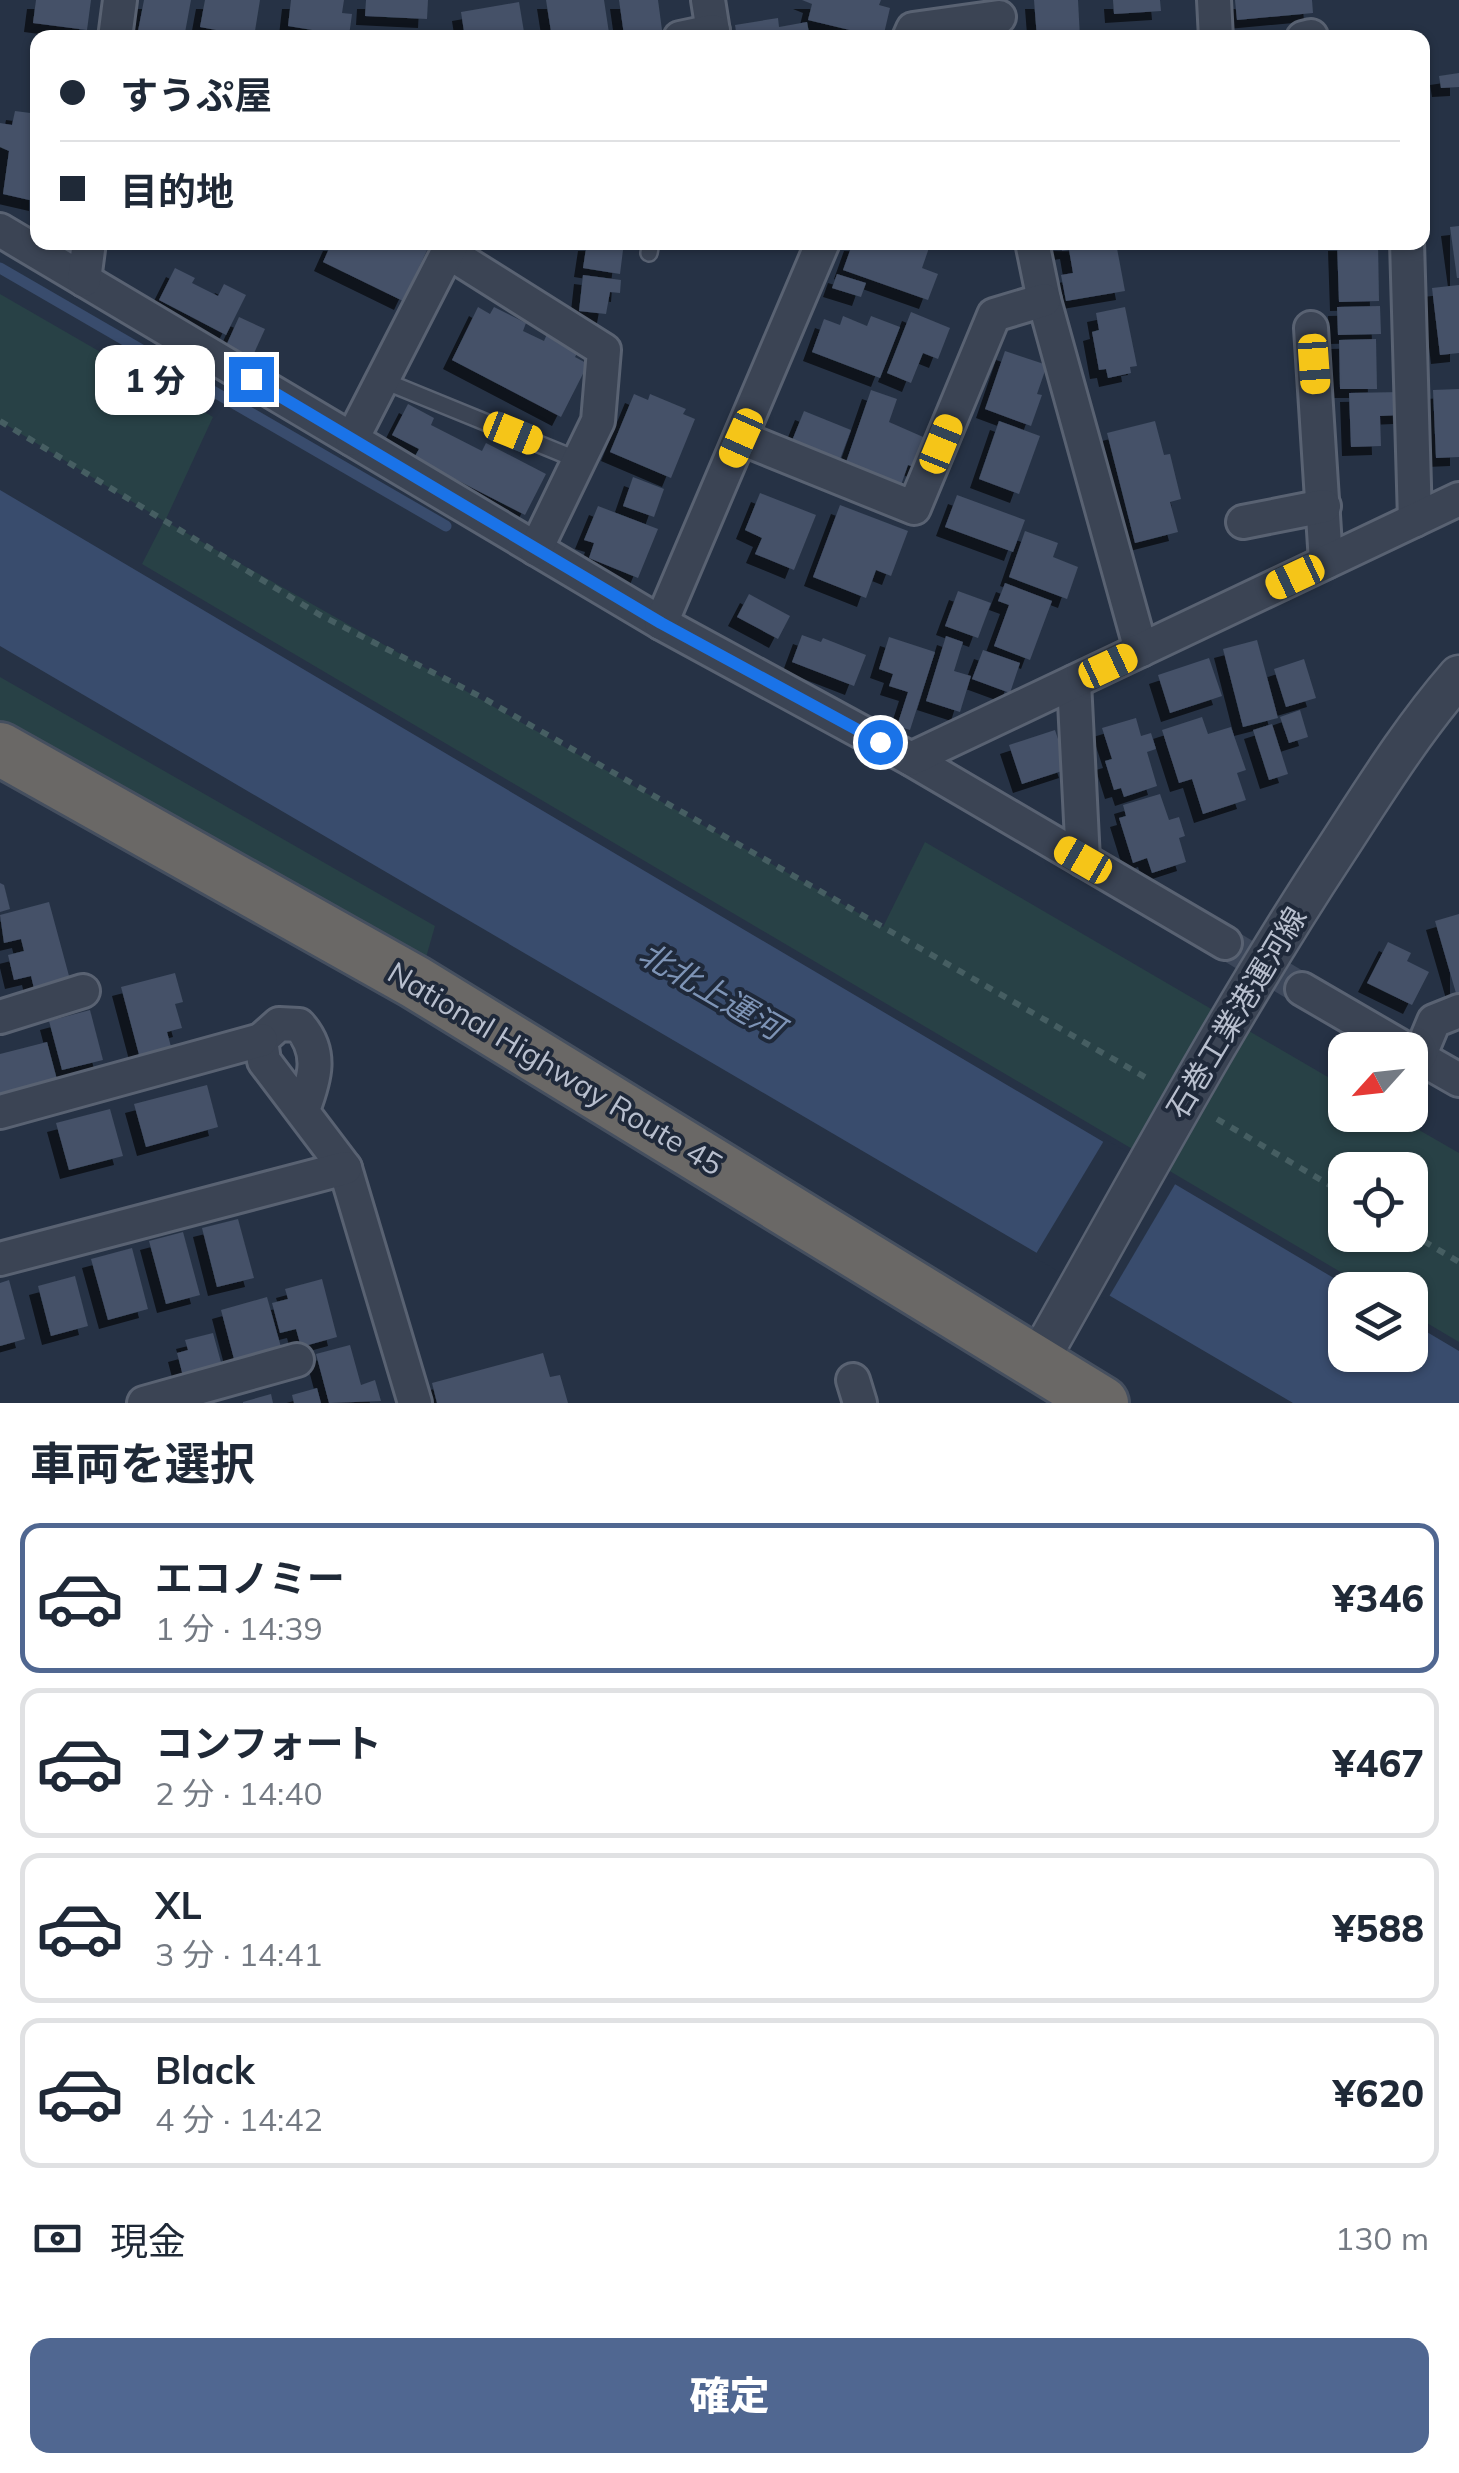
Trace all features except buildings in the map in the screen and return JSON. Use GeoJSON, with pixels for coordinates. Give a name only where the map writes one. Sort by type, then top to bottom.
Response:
{"type":"FeatureCollection","features":[{"type":"Feature","properties":{"kind":"highway","name":"National Highway Route 45"},"geometry":{"type":"LineString","coordinates":[[0,750],[414,982],[1102,1403]]}},
{"type":"Feature","properties":{"kind":"street"},"geometry":{"type":"LineString","coordinates":[[117,30],[120,0]]}},
{"type":"Feature","properties":{"kind":"street"},"geometry":{"type":"LineString","coordinates":[[1214,0],[1216,30]]}},
{"type":"Feature","properties":{"kind":"street"},"geometry":{"type":"LineString","coordinates":[[912,30],[998,18]]}},
{"type":"Feature","properties":{"kind":"street"},"geometry":{"type":"LineString","coordinates":[[0,230],[30,248]]}},
{"type":"Feature","properties":{"kind":"street"},"geometry":{"type":"LineString","coordinates":[[34,250],[661,623],[911,759],[1224,943]]}},
{"type":"Feature","properties":{"kind":"street"},"geometry":{"type":"LineString","coordinates":[[84,280],[88,250]]}},
{"type":"Feature","properties":{"kind":"street"},"geometry":{"type":"LineString","coordinates":[[352,438],[450,250]]}},
{"type":"Feature","properties":{"kind":"street"},"geometry":{"type":"LineString","coordinates":[[454,250],[604,350],[598,421],[536,549]]}},
{"type":"Feature","properties":{"kind":"street"},"geometry":{"type":"LineString","coordinates":[[661,623],[820,250]]}},
{"type":"Feature","properties":{"kind":"street"},"geometry":{"type":"LineString","coordinates":[[1034,250],[1044,300],[1142,650]]}},
{"type":"Feature","properties":{"kind":"street"},"geometry":{"type":"LineString","coordinates":[[1407,250],[1415,520]]}},
{"type":"Feature","properties":{"kind":"street"},"geometry":{"type":"LineString","coordinates":[[741,438],[914,508],[994,315],[1044,300]]}},
{"type":"Feature","properties":{"kind":"street"},"geometry":{"type":"LineString","coordinates":[[1311,328],[1326,562]]}},
{"type":"Feature","properties":{"kind":"street"},"geometry":{"type":"LineString","coordinates":[[911,759],[1459,499]]}},
{"type":"Feature","properties":{"kind":"street"},"geometry":{"type":"LineString","coordinates":[[1243,522],[1324,506]]}},
{"type":"Feature","properties":{"kind":"street","name":"石巻工業港運河線"},"geometry":{"type":"LineString","coordinates":[[1036,1364],[1166,1132],[1311,888],[1424,717],[1459,676]]}},
{"type":"Feature","properties":{"kind":"street"},"geometry":{"type":"LineString","coordinates":[[1074,682],[1083,860]]}},
{"type":"Feature","properties":{"kind":"street"},"geometry":{"type":"LineString","coordinates":[[1302,989],[1376,1032]]}},
{"type":"Feature","properties":{"kind":"street"},"geometry":{"type":"LineString","coordinates":[[0,1016],[83,991]]}},
{"type":"Feature","properties":{"kind":"street"},"geometry":{"type":"LineString","coordinates":[[1426,1032],[1434,1021],[1459,1011]]}},
{"type":"Feature","properties":{"kind":"street"},"geometry":{"type":"LineString","coordinates":[[0,1112],[261,1040],[279,1024],[300,1024],[313,1040],[316,1074],[303,1110]]}},
{"type":"Feature","properties":{"kind":"street"},"geometry":{"type":"LineString","coordinates":[[261,1040],[264,1060],[345,1168],[415,1403]]}},
{"type":"Feature","properties":{"kind":"street"},"geometry":{"type":"LineString","coordinates":[[1428,1062],[1459,1080]]}},
{"type":"Feature","properties":{"kind":"street"},"geometry":{"type":"LineString","coordinates":[[0,1259],[345,1168]]}},
{"type":"Feature","properties":{"kind":"street"},"geometry":{"type":"LineString","coordinates":[[144,1403],[297,1360]]}},
{"type":"Feature","properties":{"kind":"lane"},"geometry":{"type":"LineString","coordinates":[[382,380],[578,460]]}},
{"type":"Feature","properties":{"kind":"path"},"geometry":{"type":"LineString","coordinates":[[0,421],[320,615],[483,698],[1150,1080]]}},
{"type":"Feature","properties":{"kind":"path"},"geometry":{"type":"LineString","coordinates":[[1209,1115],[1328,1184]]}},
{"type":"Feature","properties":{"kind":"path"},"geometry":{"type":"LineString","coordinates":[[1428,1244],[1459,1262]]}},
{"type":"Feature","properties":{"kind":"green space"},"geometry":{"type":"Polygon","coordinates":[[[0,294],[213,417],[165,521],[883,927],[925,842],[1328,1077],[1328,1132],[1423,1132],[1459,1153],[1459,1342],[1428,1324],[1428,1272],[1341,1272],[142,564],[164,521],[0,421],[0,294]]]}},
{"type":"Feature","properties":{"kind":"green space"},"geometry":{"type":"Polygon","coordinates":[[[0,677],[435,926],[423,968],[0,722],[0,677]]]}},
{"type":"Feature","properties":{"kind":"water","name":"北北上運河"},"geometry":{"type":"Polygon","coordinates":[[[0,490],[1328,1275],[1328,1372],[1428,1372],[1428,1333],[1459,1351],[1459,1403],[1293,1403],[0,646],[0,490]]]}},
{"type":"Feature","properties":{"kind":"pier"},"geometry":{"type":"Polygon","coordinates":[[[1105,1139],[1177,1181],[1107,1300],[1034,1257],[1105,1139]]]}},
{"type":"Feature","properties":{"kind":"waterway"},"geometry":{"type":"LineString","coordinates":[[0,268],[446,526]]}},
{"type":"Feature","properties":{"kind":"tunnel"},"geometry":{"type":"LineString","coordinates":[[1225,943],[1302,989]]}},
{"type":"Feature","properties":{"kind":"route"},"geometry":{"type":"LineString","coordinates":[[251,379],[661,623],[880,742]]}}]}
